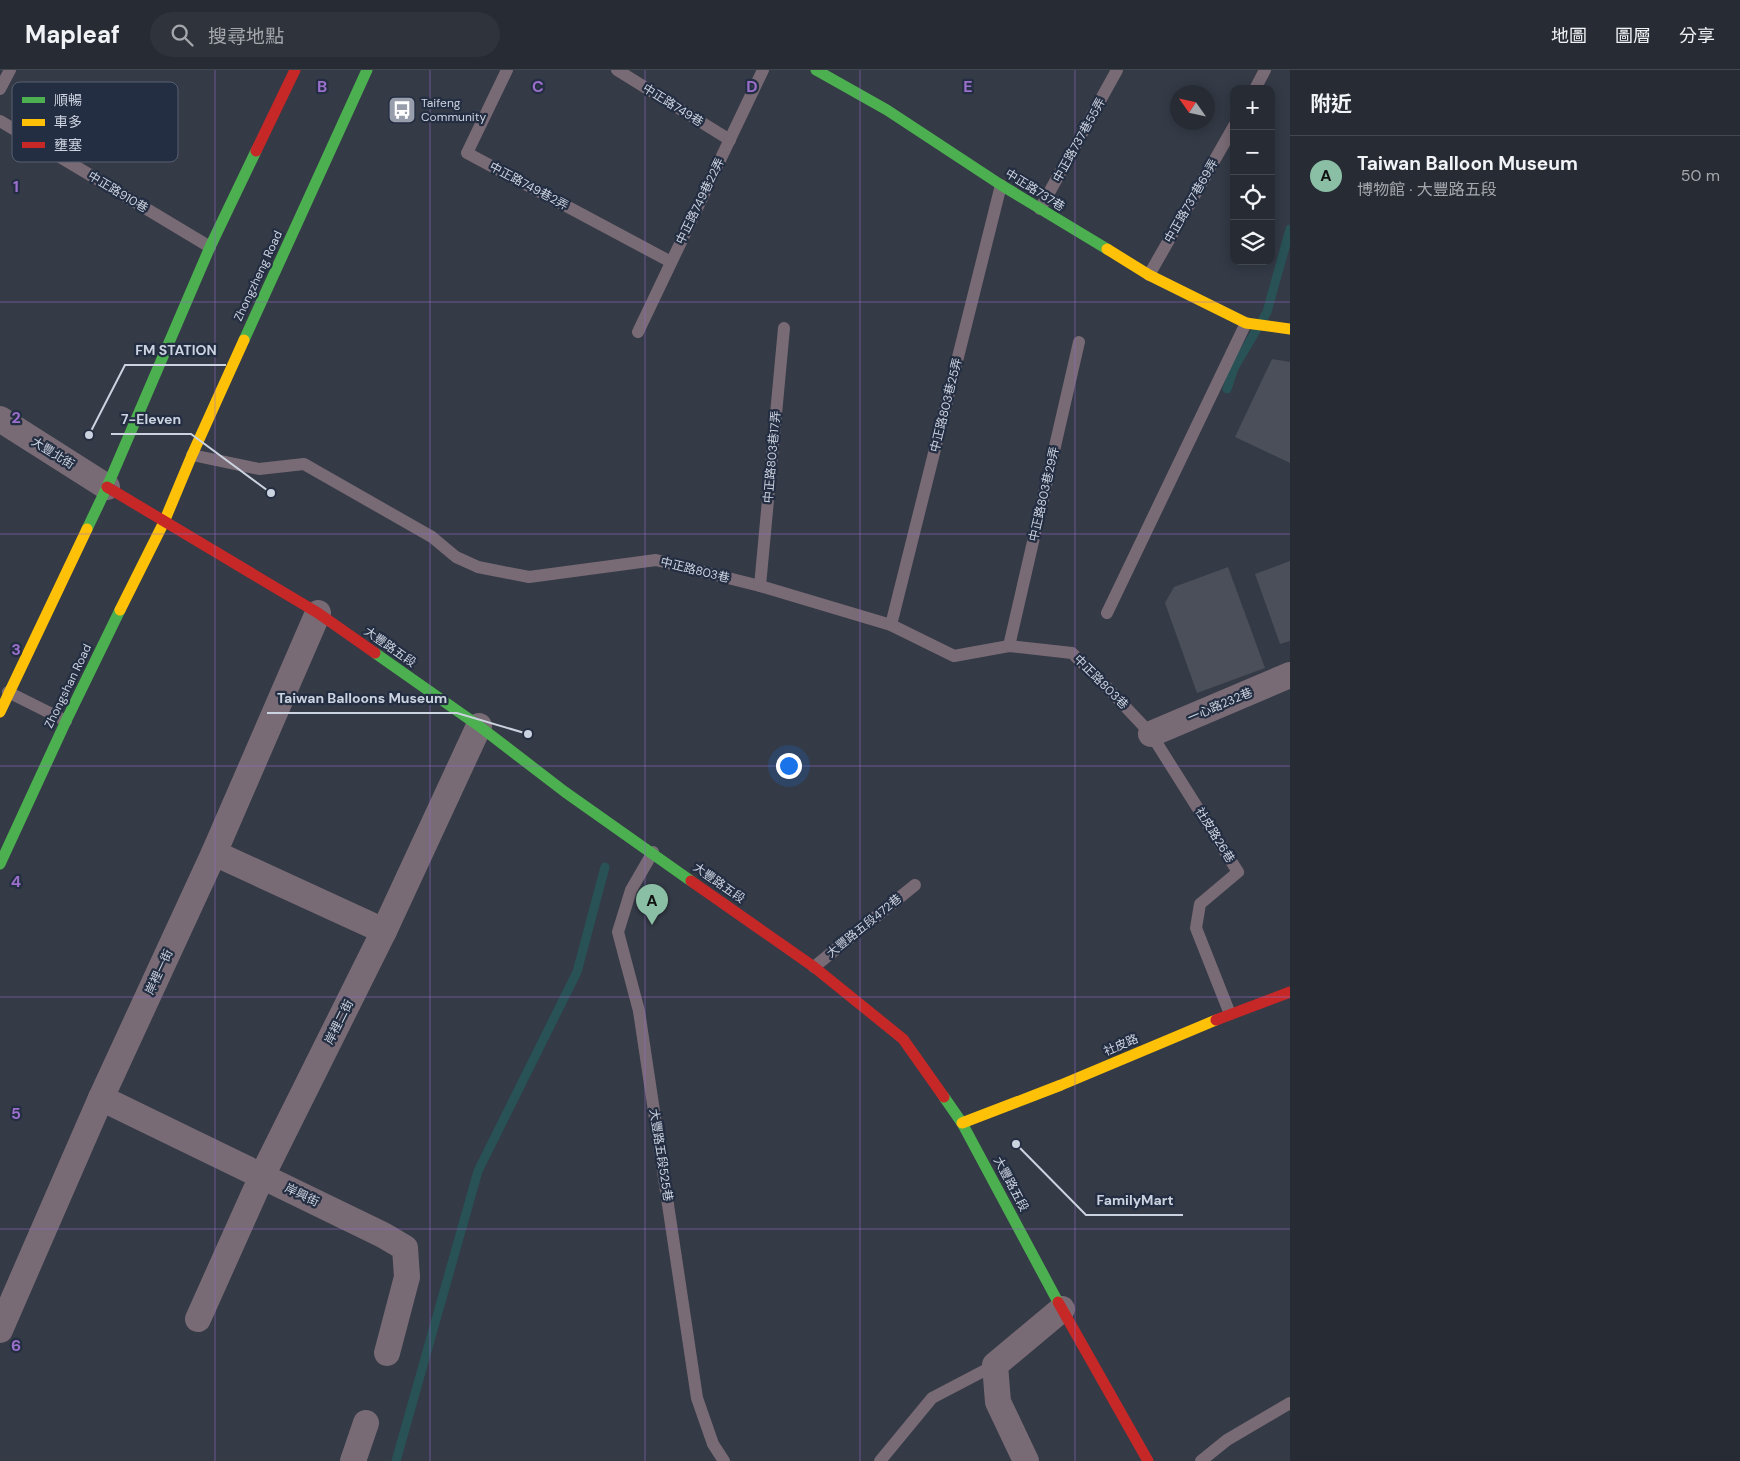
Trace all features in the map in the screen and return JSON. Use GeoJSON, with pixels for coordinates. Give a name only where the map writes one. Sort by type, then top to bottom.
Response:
{"type":"FeatureCollection","features":[{"type":"Feature","properties":{"kind":"street"},"geometry":{"type":"LineString","coordinates":[[0,712],[5,690],[107,487],[210,247],[295,70]]}},
{"type":"Feature","properties":{"kind":"street","name":"Zhongzheng Road"},"geometry":{"type":"LineString","coordinates":[[164,522],[192,455],[367,70]]}},
{"type":"Feature","properties":{"kind":"street","name":"中正路737巷"},"geometry":{"type":"LineString","coordinates":[[816,70],[887,110],[1000,185],[1149,275],[1246,323],[1290,329]]}},
{"type":"Feature","properties":{"kind":"street","name":"大豐北街"},"geometry":{"type":"LineString","coordinates":[[0,420],[107,487]]}},
{"type":"Feature","properties":{"kind":"street","name":"大豐路五段"},"geometry":{"type":"LineString","coordinates":[[107,487],[318,613],[479,726],[565,792],[814,966],[903,1040],[962,1123],[1062,1309],[1148,1461]]}},
{"type":"Feature","properties":{"kind":"street","name":"Zhongshan Road"},"geometry":{"type":"LineString","coordinates":[[0,864],[66,721],[164,522]]}},
{"type":"Feature","properties":{"kind":"street","name":"岸裡一街"},"geometry":{"type":"LineString","coordinates":[[0,1330],[101,1098],[214,853],[318,613]]}},
{"type":"Feature","properties":{"kind":"street","name":"一心路232巷"},"geometry":{"type":"LineString","coordinates":[[1151,734],[1290,675]]}},
{"type":"Feature","properties":{"kind":"street","name":"岸裡二街"},"geometry":{"type":"LineString","coordinates":[[198,1319],[262,1176],[384,931],[479,726]]}},
{"type":"Feature","properties":{"kind":"street"},"geometry":{"type":"LineString","coordinates":[[214,853],[384,931]]}},
{"type":"Feature","properties":{"kind":"street","name":"社皮路"},"geometry":{"type":"LineString","coordinates":[[962,1123],[1061,1085],[1230,1014],[1290,992]]}},
{"type":"Feature","properties":{"kind":"street","name":"岸興街"},"geometry":{"type":"LineString","coordinates":[[101,1098],[383,1235],[405,1248],[407,1276],[386,1353]]}},
{"type":"Feature","properties":{"kind":"street"},"geometry":{"type":"LineString","coordinates":[[1026,1461],[998,1402],[995,1365],[1062,1309]]}},
{"type":"Feature","properties":{"kind":"street"},"geometry":{"type":"LineString","coordinates":[[354,1461],[366,1422]]}},
{"type":"Feature","properties":{"kind":"lane"},"geometry":{"type":"LineString","coordinates":[[0,89],[10,70]]}},
{"type":"Feature","properties":{"kind":"lane","name":"中正路749巷2弄"},"geometry":{"type":"LineString","coordinates":[[507,70],[467,153],[671,262]]}},
{"type":"Feature","properties":{"kind":"lane","name":"中正路749巷"},"geometry":{"type":"LineString","coordinates":[[617,70],[730,140]]}},
{"type":"Feature","properties":{"kind":"lane","name":"中正路749巷22弄"},"geometry":{"type":"LineString","coordinates":[[638,332],[763,70]]}},
{"type":"Feature","properties":{"kind":"lane","name":"中正路737巷55弄"},"geometry":{"type":"LineString","coordinates":[[1040,209],[1118,70]]}},
{"type":"Feature","properties":{"kind":"lane"},"geometry":{"type":"LineString","coordinates":[[1257,85],[1265,70]]}},
{"type":"Feature","properties":{"kind":"lane","name":"中正路910巷"},"geometry":{"type":"LineString","coordinates":[[0,121],[12,128]]}},
{"type":"Feature","properties":{"kind":"lane","name":"中正路737巷69弄"},"geometry":{"type":"LineString","coordinates":[[1149,275],[1232,130]]}},
{"type":"Feature","properties":{"kind":"lane","name":"中正路910巷"},"geometry":{"type":"LineString","coordinates":[[68,162],[210,247]]}},
{"type":"Feature","properties":{"kind":"lane","name":"中正路803巷25弄"},"geometry":{"type":"LineString","coordinates":[[891,625],[1000,185]]}},
{"type":"Feature","properties":{"kind":"lane"},"geometry":{"type":"LineString","coordinates":[[1107,613],[1246,323]]}},
{"type":"Feature","properties":{"kind":"lane","name":"中正路803巷17弄"},"geometry":{"type":"LineString","coordinates":[[760,586],[784,328]]}},
{"type":"Feature","properties":{"kind":"lane","name":"中正路803巷29弄"},"geometry":{"type":"LineString","coordinates":[[1009,646],[1079,342]]}},
{"type":"Feature","properties":{"kind":"lane","name":"中正路803巷"},"geometry":{"type":"LineString","coordinates":[[192,455],[258,468],[304,464],[432,537],[456,557],[478,567],[529,577],[656,560],[760,586],[891,625],[954,656],[1009,646],[1072,653],[1151,734]]}},
{"type":"Feature","properties":{"kind":"lane"},"geometry":{"type":"LineString","coordinates":[[5,690],[66,721]]}},
{"type":"Feature","properties":{"kind":"lane","name":"社皮路26巷"},"geometry":{"type":"LineString","coordinates":[[1151,734],[1238,872],[1200,904],[1196,928],[1230,1014]]}},
{"type":"Feature","properties":{"kind":"lane","name":"大豐路五段525巷"},"geometry":{"type":"LineString","coordinates":[[653,852],[631,890],[618,932],[639,1011],[697,1398],[712,1444],[724,1461]]}},
{"type":"Feature","properties":{"kind":"lane","name":"大豐路五段472巷"},"geometry":{"type":"LineString","coordinates":[[814,966],[915,885]]}},
{"type":"Feature","properties":{"kind":"lane"},"geometry":{"type":"LineString","coordinates":[[880,1461],[932,1398],[995,1365]]}},
{"type":"Feature","properties":{"kind":"lane"},"geometry":{"type":"LineString","coordinates":[[1201,1461],[1227,1440],[1290,1404]]}},
{"type":"Feature","properties":{"kind":"building"},"geometry":{"type":"Polygon","coordinates":[[[1272,359],[1290,362],[1290,463],[1235,437],[1272,359]]]}},
{"type":"Feature","properties":{"kind":"building"},"geometry":{"type":"Polygon","coordinates":[[[1290,561],[1290,641],[1280,644],[1255,574],[1290,561]]]}},
{"type":"Feature","properties":{"kind":"building"},"geometry":{"type":"Polygon","coordinates":[[[1228,567],[1265,668],[1197,693],[1165,603],[1174,587],[1228,567]]]}},
{"type":"Feature","properties":{"kind":"waterway"},"geometry":{"type":"LineString","coordinates":[[1227,389],[1234,368],[1267,312],[1290,229]]}},
{"type":"Feature","properties":{"kind":"waterway"},"geometry":{"type":"LineString","coordinates":[[396,1461],[478,1171],[577,972],[605,867]]}},
{"type":"Feature","properties":{"kind":"traffic: fast"},"geometry":{"type":"LineString","coordinates":[[244,340],[367,70]]}},
{"type":"Feature","properties":{"kind":"traffic: fast"},"geometry":{"type":"LineString","coordinates":[[816,70],[887,110],[1001,185],[1107,249]]}},
{"type":"Feature","properties":{"kind":"traffic: fast"},"geometry":{"type":"LineString","coordinates":[[87,529],[107,487],[210,247],[256,151]]}},
{"type":"Feature","properties":{"kind":"traffic: fast"},"geometry":{"type":"LineString","coordinates":[[0,864],[120,610]]}},
{"type":"Feature","properties":{"kind":"traffic: fast"},"geometry":{"type":"LineString","coordinates":[[375,653],[479,726],[565,792],[691,881]]}},
{"type":"Feature","properties":{"kind":"traffic: fast"},"geometry":{"type":"LineString","coordinates":[[944,1097],[962,1123],[1058,1302]]}},
{"type":"Feature","properties":{"kind":"traffic: slow"},"geometry":{"type":"LineString","coordinates":[[1107,249],[1149,275],[1246,323],[1290,329]]}},
{"type":"Feature","properties":{"kind":"traffic: slow"},"geometry":{"type":"LineString","coordinates":[[120,610],[164,522],[244,340]]}},
{"type":"Feature","properties":{"kind":"traffic: slow"},"geometry":{"type":"LineString","coordinates":[[0,712],[87,529]]}},
{"type":"Feature","properties":{"kind":"traffic: slow"},"geometry":{"type":"LineString","coordinates":[[962,1123],[1061,1085],[1216,1020]]}},
{"type":"Feature","properties":{"kind":"traffic: jam"},"geometry":{"type":"LineString","coordinates":[[256,151],[295,70]]}},
{"type":"Feature","properties":{"kind":"traffic: jam"},"geometry":{"type":"LineString","coordinates":[[107,487],[318,613],[375,653]]}},
{"type":"Feature","properties":{"kind":"traffic: jam"},"geometry":{"type":"LineString","coordinates":[[691,881],[814,967],[903,1039],[944,1097]]}},
{"type":"Feature","properties":{"kind":"traffic: jam"},"geometry":{"type":"LineString","coordinates":[[1216,1020],[1290,992]]}},
{"type":"Feature","properties":{"kind":"traffic: jam"},"geometry":{"type":"LineString","coordinates":[[1058,1302],[1148,1461]]}},
{"type":"Feature","properties":{"kind":"place","name":"Taifeng Community"},"geometry":{"type":"Point","coordinates":[402,110]}},
{"type":"Feature","properties":{"kind":"place","name":"FM STATION"},"geometry":{"type":"Point","coordinates":[89,435]}},
{"type":"Feature","properties":{"kind":"place","name":"7-Eleven"},"geometry":{"type":"Point","coordinates":[271,493]}},
{"type":"Feature","properties":{"kind":"place","name":"Taiwan Balloons Museum"},"geometry":{"type":"Point","coordinates":[528,734]}},
{"type":"Feature","properties":{"kind":"place","name":"Taiwan Balloon Museum"},"geometry":{"type":"Point","coordinates":[652,925]}},
{"type":"Feature","properties":{"kind":"place","name":"FamilyMart"},"geometry":{"type":"Point","coordinates":[1016,1144]}}]}
